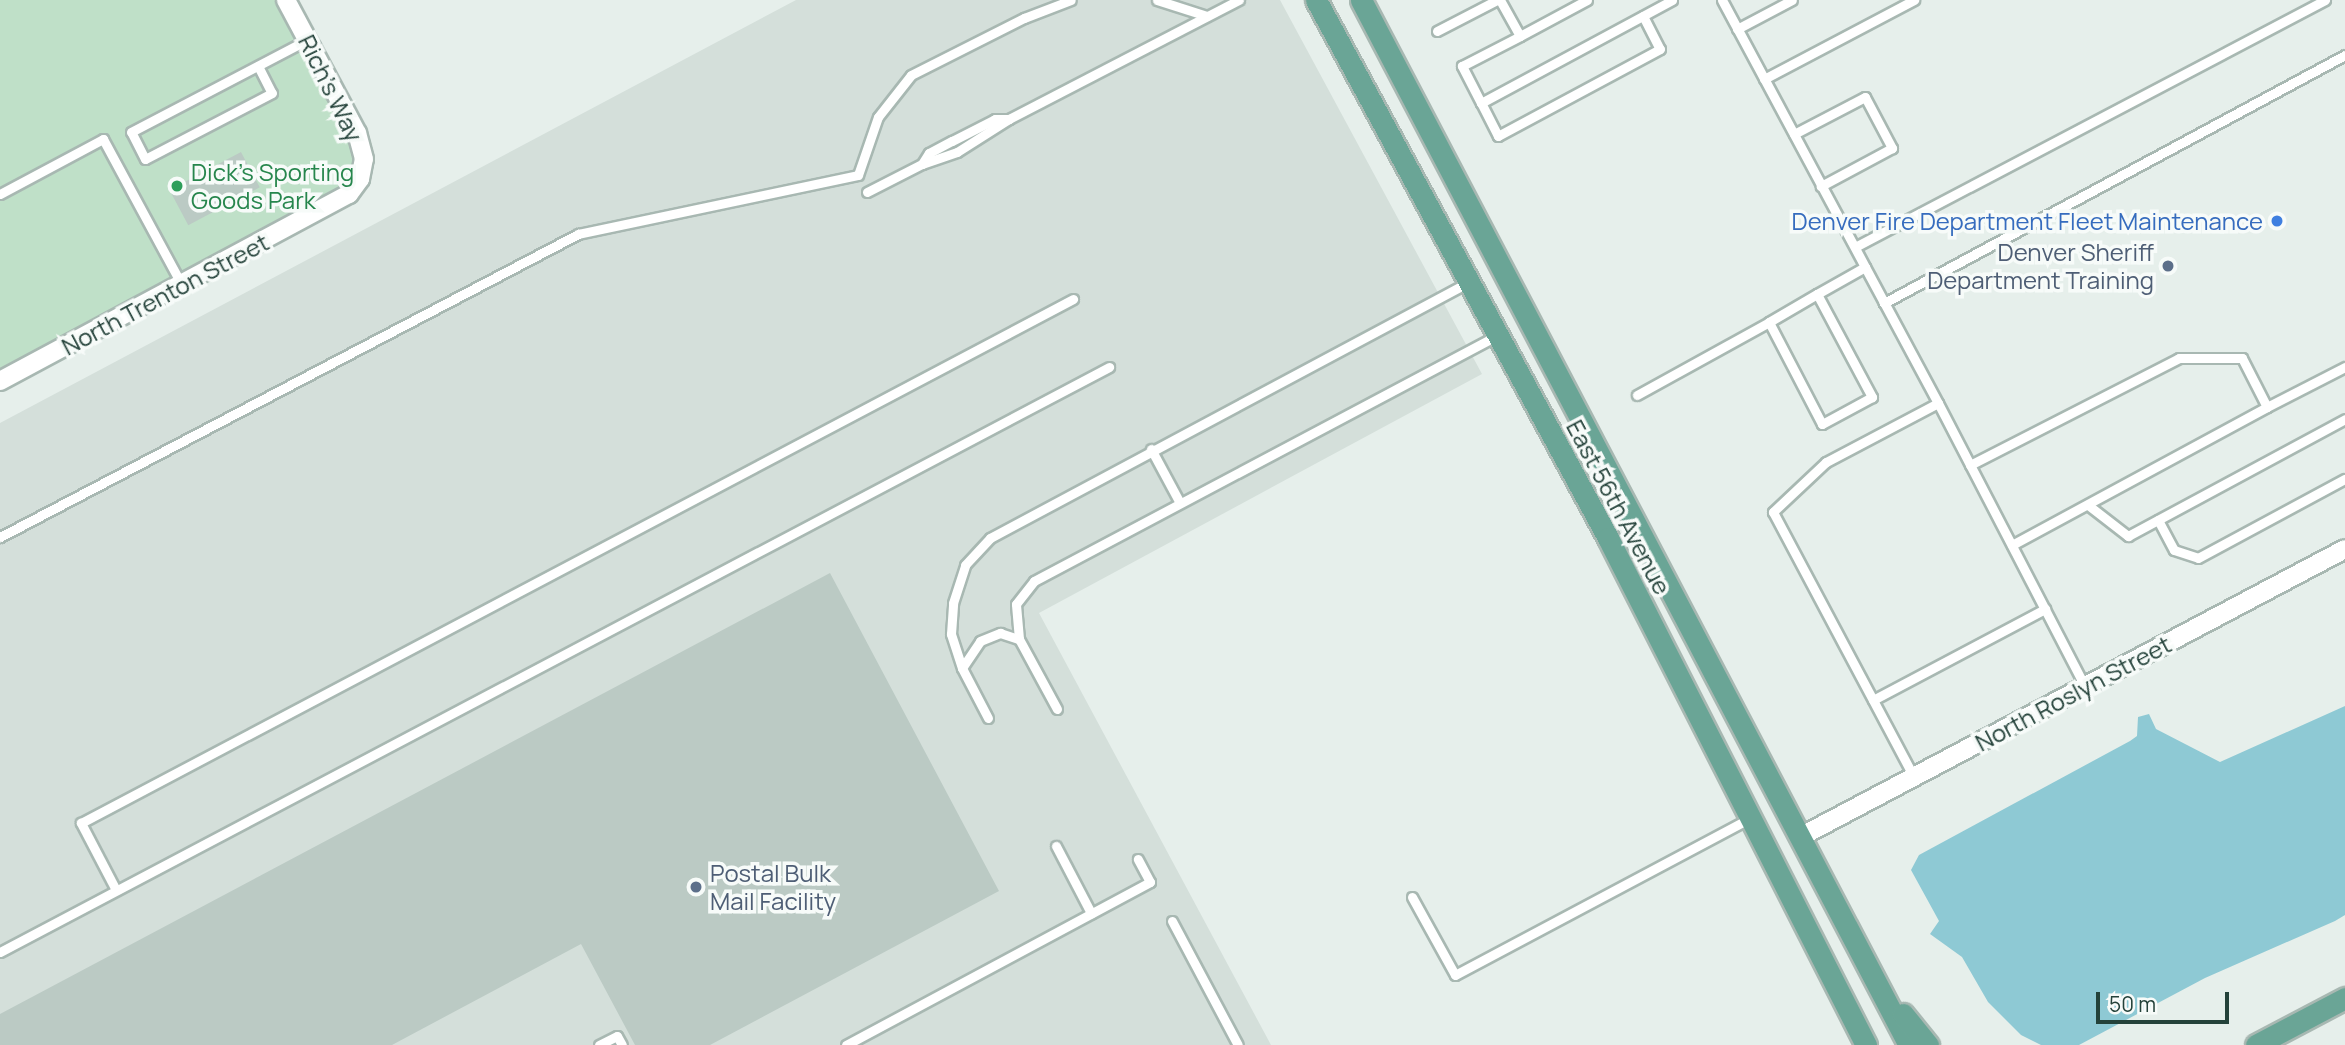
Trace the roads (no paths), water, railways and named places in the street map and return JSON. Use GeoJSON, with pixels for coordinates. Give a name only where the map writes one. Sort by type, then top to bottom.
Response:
{"type":"FeatureCollection","features":[{"type":"Feature","properties":{"kind":"main road","name":"East 56th Avenue"},"geometry":{"type":"LineString","coordinates":[[1316,0],[1467,283],[1608,538],[1866,1045]]}},
{"type":"Feature","properties":{"kind":"main road","name":"East 56th Avenue"},"geometry":{"type":"LineString","coordinates":[[1361,0],[1909,1045]]}},
{"type":"Feature","properties":{"kind":"main road"},"geometry":{"type":"LineString","coordinates":[[1880,990],[1928,1045]]}},
{"type":"Feature","properties":{"kind":"main road"},"geometry":{"type":"LineString","coordinates":[[2256,1045],[2345,998]]}},
{"type":"Feature","properties":{"kind":"main road"},"geometry":{"type":"LineString","coordinates":[[1848,1009],[1858,1045]]}},
{"type":"Feature","properties":{"kind":"street","name":"Rich's Way"},"geometry":{"type":"LineString","coordinates":[[286,0],[357,133],[364,159],[360,179]]}},
{"type":"Feature","properties":{"kind":"street","name":"North Trenton Street"},"geometry":{"type":"LineString","coordinates":[[0,381],[334,205],[360,179]]}},
{"type":"Feature","properties":{"kind":"street","name":"North Roslyn Street"},"geometry":{"type":"LineString","coordinates":[[1800,837],[2345,548]]}},
{"type":"Feature","properties":{"kind":"lane"},"geometry":{"type":"LineString","coordinates":[[0,537],[578,234],[858,175],[878,117],[911,75],[1024,18],[1071,0]]}},
{"type":"Feature","properties":{"kind":"lane"},"geometry":{"type":"LineString","coordinates":[[1157,0],[1207,16]]}},
{"type":"Feature","properties":{"kind":"lane"},"geometry":{"type":"LineString","coordinates":[[867,192],[922,164],[946,157],[1009,119],[1239,0]]}},
{"type":"Feature","properties":{"kind":"lane"},"geometry":{"type":"LineString","coordinates":[[1437,32],[1499,0],[1520,36]]}},
{"type":"Feature","properties":{"kind":"lane"},"geometry":{"type":"LineString","coordinates":[[1587,0],[1462,66],[1498,136],[1660,49],[1643,16]]}},
{"type":"Feature","properties":{"kind":"lane"},"geometry":{"type":"LineString","coordinates":[[1481,103],[1672,0]]}},
{"type":"Feature","properties":{"kind":"lane"},"geometry":{"type":"LineString","coordinates":[[1722,0],[1938,403],[2085,686]]}},
{"type":"Feature","properties":{"kind":"lane"},"geometry":{"type":"LineString","coordinates":[[1737,29],[1792,0]]}},
{"type":"Feature","properties":{"kind":"lane"},"geometry":{"type":"LineString","coordinates":[[1764,79],[1914,0]]}},
{"type":"Feature","properties":{"kind":"lane"},"geometry":{"type":"LineString","coordinates":[[1855,247],[2325,0]]}},
{"type":"Feature","properties":{"kind":"lane"},"geometry":{"type":"LineString","coordinates":[[258,65],[272,93],[145,159],[131,132],[258,65],[307,40]]}},
{"type":"Feature","properties":{"kind":"lane"},"geometry":{"type":"LineString","coordinates":[[1884,303],[2345,55]]}},
{"type":"Feature","properties":{"kind":"lane"},"geometry":{"type":"LineString","coordinates":[[1794,135],[1865,97],[1887,138],[1892,148],[1821,186]]}},
{"type":"Feature","properties":{"kind":"lane"},"geometry":{"type":"LineString","coordinates":[[0,194],[103,139],[182,285]]}},
{"type":"Feature","properties":{"kind":"lane"},"geometry":{"type":"LineString","coordinates":[[1637,395],[1865,267]]}},
{"type":"Feature","properties":{"kind":"lane"},"geometry":{"type":"LineString","coordinates":[[988,718],[962,668],[951,634],[953,603],[965,565],[990,538],[1151,449],[1467,283]]}},
{"type":"Feature","properties":{"kind":"lane"},"geometry":{"type":"LineString","coordinates":[[1769,322],[1822,424],[1872,397],[1817,294]]}},
{"type":"Feature","properties":{"kind":"lane"},"geometry":{"type":"LineString","coordinates":[[116,890],[81,823],[1073,299]]}},
{"type":"Feature","properties":{"kind":"lane"},"geometry":{"type":"LineString","coordinates":[[1057,709],[1020,639],[1016,604],[1034,581],[1496,336]]}},
{"type":"Feature","properties":{"kind":"lane"},"geometry":{"type":"LineString","coordinates":[[1970,465],[2179,358],[2242,358],[2267,407]]}},
{"type":"Feature","properties":{"kind":"lane"},"geometry":{"type":"LineString","coordinates":[[0,952],[1109,366]]}},
{"type":"Feature","properties":{"kind":"lane"},"geometry":{"type":"LineString","coordinates":[[2012,545],[2345,367]]}},
{"type":"Feature","properties":{"kind":"lane"},"geometry":{"type":"LineString","coordinates":[[1914,777],[1773,512],[1826,462],[1938,403]]}},
{"type":"Feature","properties":{"kind":"lane"},"geometry":{"type":"LineString","coordinates":[[2088,505],[2128,537],[2345,419]]}},
{"type":"Feature","properties":{"kind":"lane"},"geometry":{"type":"LineString","coordinates":[[1151,449],[1180,503]]}},
{"type":"Feature","properties":{"kind":"lane"},"geometry":{"type":"LineString","coordinates":[[2158,520],[2174,550],[2198,558],[2345,479]]}},
{"type":"Feature","properties":{"kind":"lane"},"geometry":{"type":"LineString","coordinates":[[1873,700],[2045,609]]}},
{"type":"Feature","properties":{"kind":"lane"},"geometry":{"type":"LineString","coordinates":[[962,668],[980,641],[1000,633],[1020,639]]}},
{"type":"Feature","properties":{"kind":"lane"},"geometry":{"type":"LineString","coordinates":[[1412,897],[1455,975],[1751,817]]}},
{"type":"Feature","properties":{"kind":"lane"},"geometry":{"type":"LineString","coordinates":[[1056,846],[1091,913]]}},
{"type":"Feature","properties":{"kind":"lane"},"geometry":{"type":"LineString","coordinates":[[846,1045],[1150,882],[1138,859]]}},
{"type":"Feature","properties":{"kind":"lane"},"geometry":{"type":"LineString","coordinates":[[1172,921],[1238,1045]]}},
{"type":"Feature","properties":{"kind":"lane"},"geometry":{"type":"LineString","coordinates":[[599,1045],[617,1036],[622,1045]]}},
{"type":"Feature","properties":{"kind":"water"},"geometry":{"type":"Polygon","coordinates":[[[2345,706],[2345,915],[2335,921],[2205,978],[2079,1045],[2041,1045],[2021,1035],[1988,1002],[1962,957],[1930,934],[1939,921],[1911,870],[1919,855],[2130,741],[2137,736],[2138,717],[2149,714],[2156,729],[2220,762],[2345,706]]]}},
{"type":"Feature","properties":{"kind":"place","name":"Dick’s Sporting Goods Park"},"geometry":{"type":"Point","coordinates":[177,186]}},
{"type":"Feature","properties":{"kind":"place","name":"Denver Fire Department Fleet Maintenance"},"geometry":{"type":"Point","coordinates":[2277,221]}},
{"type":"Feature","properties":{"kind":"place","name":"Denver Sheriff Department Training"},"geometry":{"type":"Point","coordinates":[2168,266]}},
{"type":"Feature","properties":{"kind":"place","name":"Postal Bulk Mail Facility"},"geometry":{"type":"Point","coordinates":[696,887]}}]}
